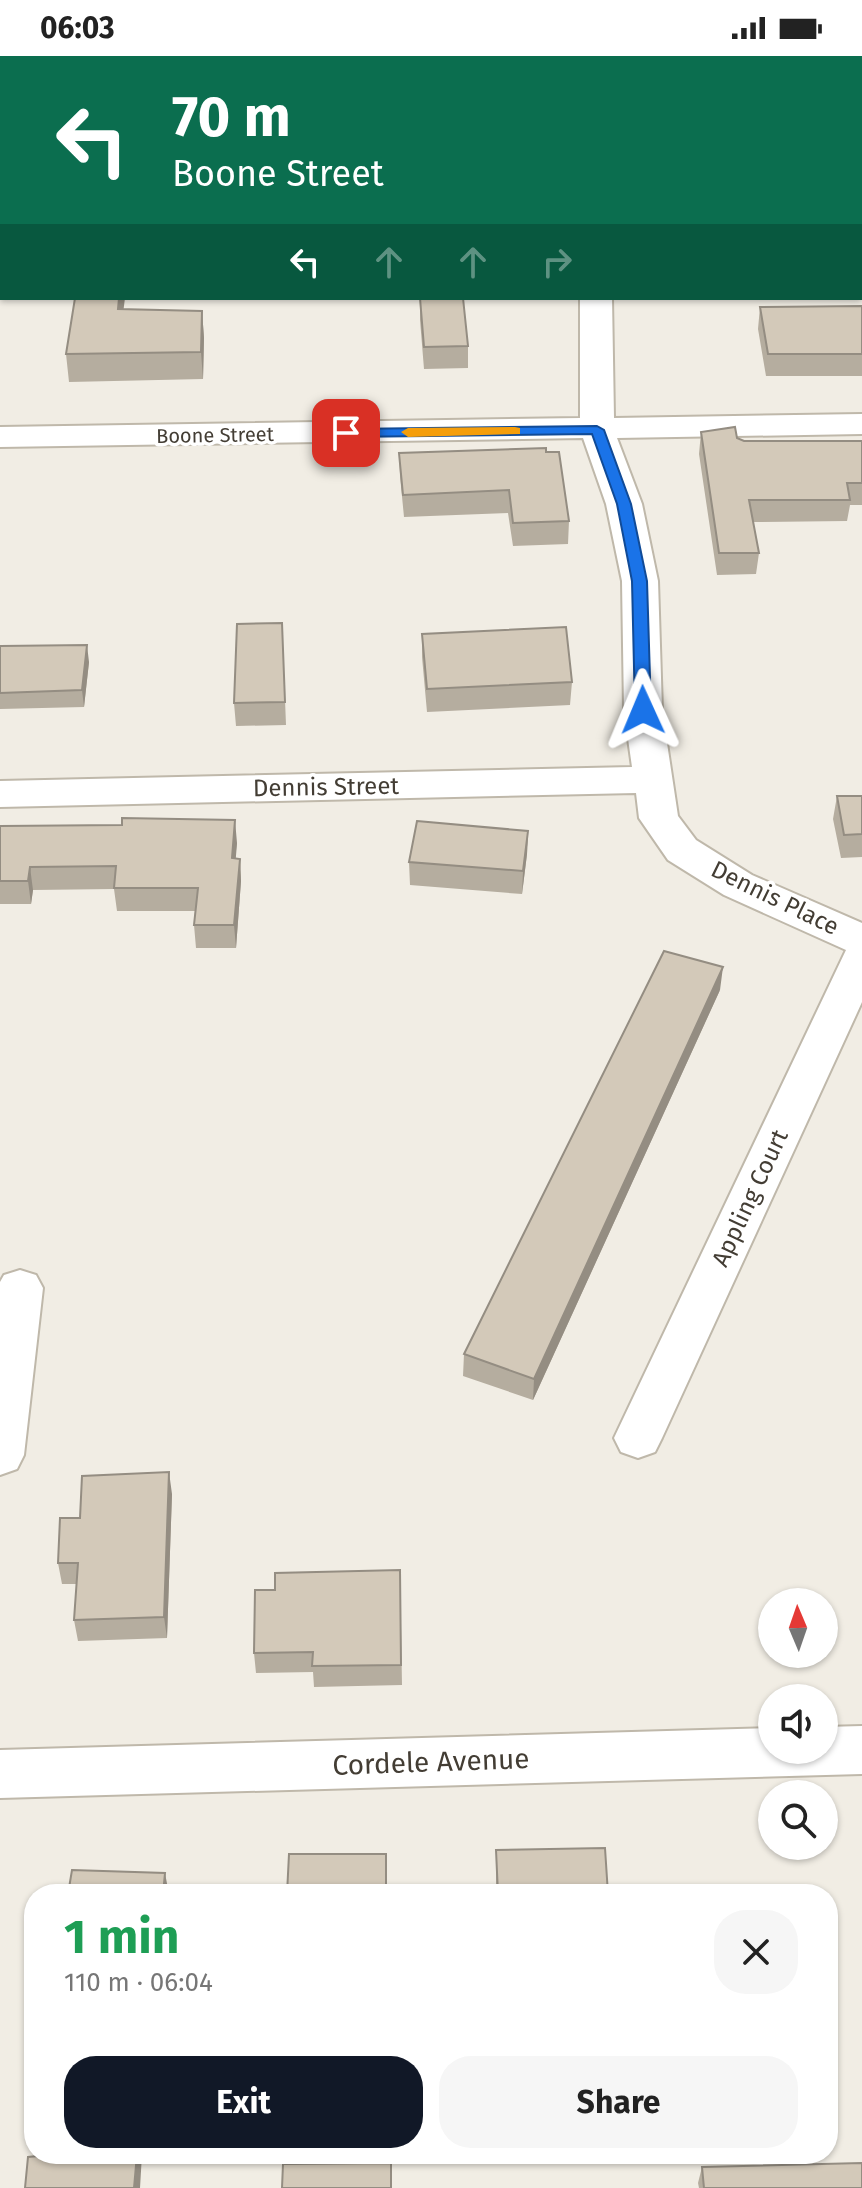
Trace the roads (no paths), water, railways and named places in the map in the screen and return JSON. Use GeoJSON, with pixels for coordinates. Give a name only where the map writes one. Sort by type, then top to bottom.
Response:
{"type":"FeatureCollection","features":[{"type":"Feature","properties":{"kind":"street","name":"Dennis Place"},"geometry":{"type":"LineString","coordinates":[[596,300],[597,430],[624,504],[640,581],[643,710],[659,818],[682,850],[738,885],[862,940]]}},
{"type":"Feature","properties":{"kind":"street","name":"Boone Street"},"geometry":{"type":"LineString","coordinates":[[0,437],[862,424]]}},
{"type":"Feature","properties":{"kind":"street","name":"Dennis Street"},"geometry":{"type":"LineString","coordinates":[[0,794],[653,780]]}},
{"type":"Feature","properties":{"kind":"street","name":"Appling Court"},"geometry":{"type":"LineString","coordinates":[[638,1438],[862,957]]}},
{"type":"Feature","properties":{"kind":"street"},"geometry":{"type":"LineString","coordinates":[[0,1455],[20,1288]]}},
{"type":"Feature","properties":{"kind":"street","name":"Cordele Avenue"},"geometry":{"type":"LineString","coordinates":[[0,1774],[862,1750]]}}]}
